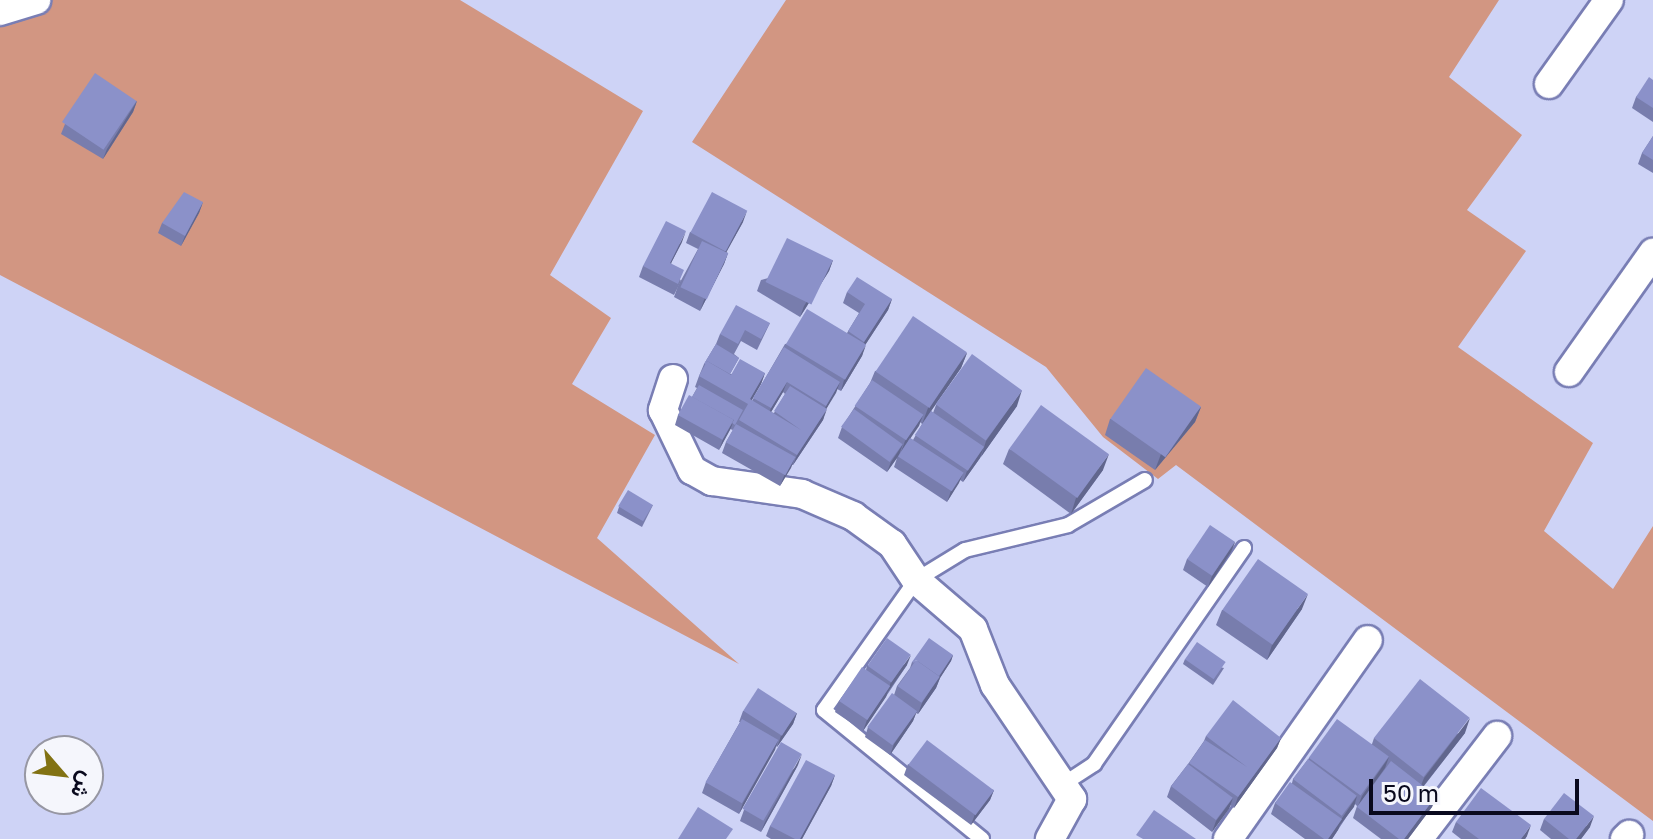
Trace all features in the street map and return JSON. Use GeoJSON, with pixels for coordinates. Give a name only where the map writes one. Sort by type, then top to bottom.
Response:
{"type":"FeatureCollection","features":[{"type":"Feature","properties":{"kind":"street"},"geometry":{"type":"LineString","coordinates":[[0,11],[36,0]]}},
{"type":"Feature","properties":{"kind":"street"},"geometry":{"type":"LineString","coordinates":[[1549,84],[1609,0]]}},
{"type":"Feature","properties":{"kind":"street"},"geometry":{"type":"LineString","coordinates":[[1569,372],[1653,253]]}},
{"type":"Feature","properties":{"kind":"street"},"geometry":{"type":"LineString","coordinates":[[673,379],[663,410],[692,470],[712,481],[802,494],[853,516],[892,544],[916,580],[973,629],[995,685],[1065,783],[1072,799],[1050,839]]}},
{"type":"Feature","properties":{"kind":"street"},"geometry":{"type":"LineString","coordinates":[[1228,839],[1368,640]]}},
{"type":"Feature","properties":{"kind":"street"},"geometry":{"type":"LineString","coordinates":[[1418,839],[1497,736]]}},
{"type":"Feature","properties":{"kind":"lane"},"geometry":{"type":"LineString","coordinates":[[982,839],[824,710],[916,580],[965,550],[1068,525],[1145,480]]}},
{"type":"Feature","properties":{"kind":"lane"},"geometry":{"type":"LineString","coordinates":[[1065,783],[1094,764],[1244,548]]}},
{"type":"Feature","properties":{"kind":"shaded area"},"geometry":{"type":"Polygon","coordinates":[[[0,0],[460,0],[643,111],[550,275],[611,318],[572,384],[655,435],[597,538],[739,664],[0,275],[0,0]]]}},
{"type":"Feature","properties":{"kind":"shaded area"},"geometry":{"type":"Polygon","coordinates":[[[786,0],[1499,0],[1449,77],[1522,135],[1467,210],[1526,251],[1458,347],[1593,443],[1544,531],[1613,589],[1653,526],[1653,821],[1176,465],[1158,479],[1103,437],[1046,367],[692,142],[786,0]]]}},
{"type":"Feature","properties":{"kind":"building"},"geometry":{"type":"Polygon","coordinates":[[[95,73],[136,101],[103,150],[62,122],[95,73]]]}},
{"type":"Feature","properties":{"kind":"building"},"geometry":{"type":"Polygon","coordinates":[[[1649,77],[1653,80],[1653,108],[1636,97],[1649,77]]]}},
{"type":"Feature","properties":{"kind":"building"},"geometry":{"type":"Polygon","coordinates":[[[1653,136],[1653,160],[1642,153],[1653,136]]]}},
{"type":"Feature","properties":{"kind":"building"},"geometry":{"type":"Polygon","coordinates":[[[184,192],[203,202],[185,236],[162,223],[184,192]]]}},
{"type":"Feature","properties":{"kind":"building"},"geometry":{"type":"Polygon","coordinates":[[[712,192],[747,211],[726,251],[690,233],[712,192]]]}},
{"type":"Feature","properties":{"kind":"building"},"geometry":{"type":"Polygon","coordinates":[[[666,221],[686,231],[670,263],[684,270],[678,284],[643,266],[666,221]]]}},
{"type":"Feature","properties":{"kind":"building"},"geometry":{"type":"Polygon","coordinates":[[[787,238],[833,260],[811,304],[766,282],[787,238]]]}},
{"type":"Feature","properties":{"kind":"building"},"geometry":{"type":"Polygon","coordinates":[[[702,241],[728,253],[707,299],[680,287],[702,241]]]}},
{"type":"Feature","properties":{"kind":"building"},"geometry":{"type":"Polygon","coordinates":[[[857,277],[892,299],[864,342],[848,331],[865,304],[847,292],[857,277]]]}},
{"type":"Feature","properties":{"kind":"building"},"geometry":{"type":"Polygon","coordinates":[[[736,305],[770,323],[761,339],[745,330],[738,344],[720,334],[736,305]]]}},
{"type":"Feature","properties":{"kind":"building"},"geometry":{"type":"Polygon","coordinates":[[[807,309],[866,345],[845,380],[786,344],[807,309]]]}},
{"type":"Feature","properties":{"kind":"building"},"geometry":{"type":"Polygon","coordinates":[[[913,316],[967,352],[929,408],[876,372],[913,316]]]}},
{"type":"Feature","properties":{"kind":"building"},"geometry":{"type":"Polygon","coordinates":[[[716,344],[739,358],[730,374],[707,361],[704,364],[716,344]]]}},
{"type":"Feature","properties":{"kind":"building"},"geometry":{"type":"Polygon","coordinates":[[[784,347],[840,382],[826,406],[787,382],[771,408],[753,398],[784,347]]]}},
{"type":"Feature","properties":{"kind":"building"},"geometry":{"type":"Polygon","coordinates":[[[972,354],[1022,390],[986,441],[936,404],[972,354]]]}},
{"type":"Feature","properties":{"kind":"building"},"geometry":{"type":"Polygon","coordinates":[[[740,359],[765,373],[750,399],[801,430],[774,411],[790,386],[827,409],[797,455],[739,420],[748,404],[699,376],[707,361],[731,375],[740,359]]]}},
{"type":"Feature","properties":{"kind":"building"},"geometry":{"type":"Polygon","coordinates":[[[1146,368],[1201,406],[1165,457],[1110,419],[1146,368]]]}},
{"type":"Feature","properties":{"kind":"building"},"geometry":{"type":"Polygon","coordinates":[[[872,380],[923,415],[906,440],[855,406],[872,380]]]}},
{"type":"Feature","properties":{"kind":"building"},"geometry":{"type":"Polygon","coordinates":[[[699,385],[743,410],[735,425],[732,423],[734,420],[692,397],[699,385]]]}},
{"type":"Feature","properties":{"kind":"building"},"geometry":{"type":"Polygon","coordinates":[[[689,395],[734,420],[722,440],[678,415],[689,395]]]}},
{"type":"Feature","properties":{"kind":"building"},"geometry":{"type":"Polygon","coordinates":[[[1041,405],[1109,454],[1077,498],[1009,449],[1041,405]]]}},
{"type":"Feature","properties":{"kind":"building"},"geometry":{"type":"Polygon","coordinates":[[[854,409],[903,444],[890,462],[841,427],[854,409]]]}},
{"type":"Feature","properties":{"kind":"building"},"geometry":{"type":"Polygon","coordinates":[[[931,411],[984,447],[968,471],[915,435],[931,411]]]}},
{"type":"Feature","properties":{"kind":"building"},"geometry":{"type":"Polygon","coordinates":[[[736,424],[795,457],[785,475],[726,442],[736,424]]]}},
{"type":"Feature","properties":{"kind":"building"},"geometry":{"type":"Polygon","coordinates":[[[910,438],[964,473],[952,491],[898,456],[910,438]]]}},
{"type":"Feature","properties":{"kind":"building"},"geometry":{"type":"Polygon","coordinates":[[[628,490],[653,505],[643,521],[618,506],[628,490]]]}},
{"type":"Feature","properties":{"kind":"building"},"geometry":{"type":"Polygon","coordinates":[[[1210,525],[1235,542],[1212,576],[1187,559],[1210,525]]]}},
{"type":"Feature","properties":{"kind":"building"},"geometry":{"type":"Polygon","coordinates":[[[1258,559],[1308,594],[1272,645],[1222,610],[1258,559]]]}},
{"type":"Feature","properties":{"kind":"building"},"geometry":{"type":"Polygon","coordinates":[[[887,638],[911,655],[891,682],[867,666],[887,638]]]}},
{"type":"Feature","properties":{"kind":"building"},"geometry":{"type":"Polygon","coordinates":[[[929,638],[953,655],[939,676],[916,660],[912,662],[929,638]]]}},
{"type":"Feature","properties":{"kind":"building"},"geometry":{"type":"Polygon","coordinates":[[[1197,642],[1226,662],[1214,679],[1185,659],[1197,642]]]}},
{"type":"Feature","properties":{"kind":"building"},"geometry":{"type":"Polygon","coordinates":[[[916,660],[940,677],[921,703],[898,686],[916,660]]]}},
{"type":"Feature","properties":{"kind":"building"},"geometry":{"type":"Polygon","coordinates":[[[862,667],[890,686],[867,720],[839,701],[862,667]]]}},
{"type":"Feature","properties":{"kind":"building"},"geometry":{"type":"Polygon","coordinates":[[[1420,679],[1470,718],[1423,777],[1374,738],[1420,679]]]}},
{"type":"Feature","properties":{"kind":"building"},"geometry":{"type":"Polygon","coordinates":[[[758,688],[797,713],[782,736],[743,711],[758,688]]]}},
{"type":"Feature","properties":{"kind":"building"},"geometry":{"type":"Polygon","coordinates":[[[892,693],[917,711],[892,745],[867,727],[892,693]]]}},
{"type":"Feature","properties":{"kind":"building"},"geometry":{"type":"Polygon","coordinates":[[[1233,700],[1281,738],[1238,797],[1189,763],[1205,740],[1247,767],[1206,736],[1233,700]]]}},
{"type":"Feature","properties":{"kind":"building"},"geometry":{"type":"Polygon","coordinates":[[[742,719],[778,740],[742,803],[706,782],[742,719]]]}},
{"type":"Feature","properties":{"kind":"building"},"geometry":{"type":"Polygon","coordinates":[[[1337,719],[1389,757],[1361,795],[1309,758],[1337,719]]]}},
{"type":"Feature","properties":{"kind":"building"},"geometry":{"type":"Polygon","coordinates":[[[927,740],[994,791],[975,815],[908,765],[927,740]]]}},
{"type":"Feature","properties":{"kind":"building"},"geometry":{"type":"Polygon","coordinates":[[[781,742],[802,754],[763,821],[742,809],[781,742]]]}},
{"type":"Feature","properties":{"kind":"building"},"geometry":{"type":"Polygon","coordinates":[[[1308,759],[1357,796],[1342,816],[1293,779],[1308,759]]]}},
{"type":"Feature","properties":{"kind":"building"},"geometry":{"type":"Polygon","coordinates":[[[806,760],[835,775],[800,839],[795,839],[770,826],[806,760]]]}},
{"type":"Feature","properties":{"kind":"building"},"geometry":{"type":"Polygon","coordinates":[[[1391,761],[1436,796],[1404,839],[1399,839],[1357,807],[1391,761]]]}},
{"type":"Feature","properties":{"kind":"building"},"geometry":{"type":"Polygon","coordinates":[[[1188,764],[1233,798],[1216,820],[1171,786],[1188,764]]]}},
{"type":"Feature","properties":{"kind":"building"},"geometry":{"type":"Polygon","coordinates":[[[1290,782],[1342,819],[1328,839],[1275,803],[1290,782]]]}},
{"type":"Feature","properties":{"kind":"building"},"geometry":{"type":"Polygon","coordinates":[[[1481,788],[1531,825],[1521,839],[1479,839],[1456,822],[1481,788]]]}},
{"type":"Feature","properties":{"kind":"building"},"geometry":{"type":"Polygon","coordinates":[[[1564,793],[1594,816],[1576,839],[1569,839],[1544,819],[1564,793]]]}},
{"type":"Feature","properties":{"kind":"building"},"geometry":{"type":"Polygon","coordinates":[[[698,807],[733,829],[726,839],[678,839],[698,807]]]}},
{"type":"Feature","properties":{"kind":"building"},"geometry":{"type":"Polygon","coordinates":[[[1154,810],[1196,839],[1143,839],[1136,835],[1154,810]]]}}]}
